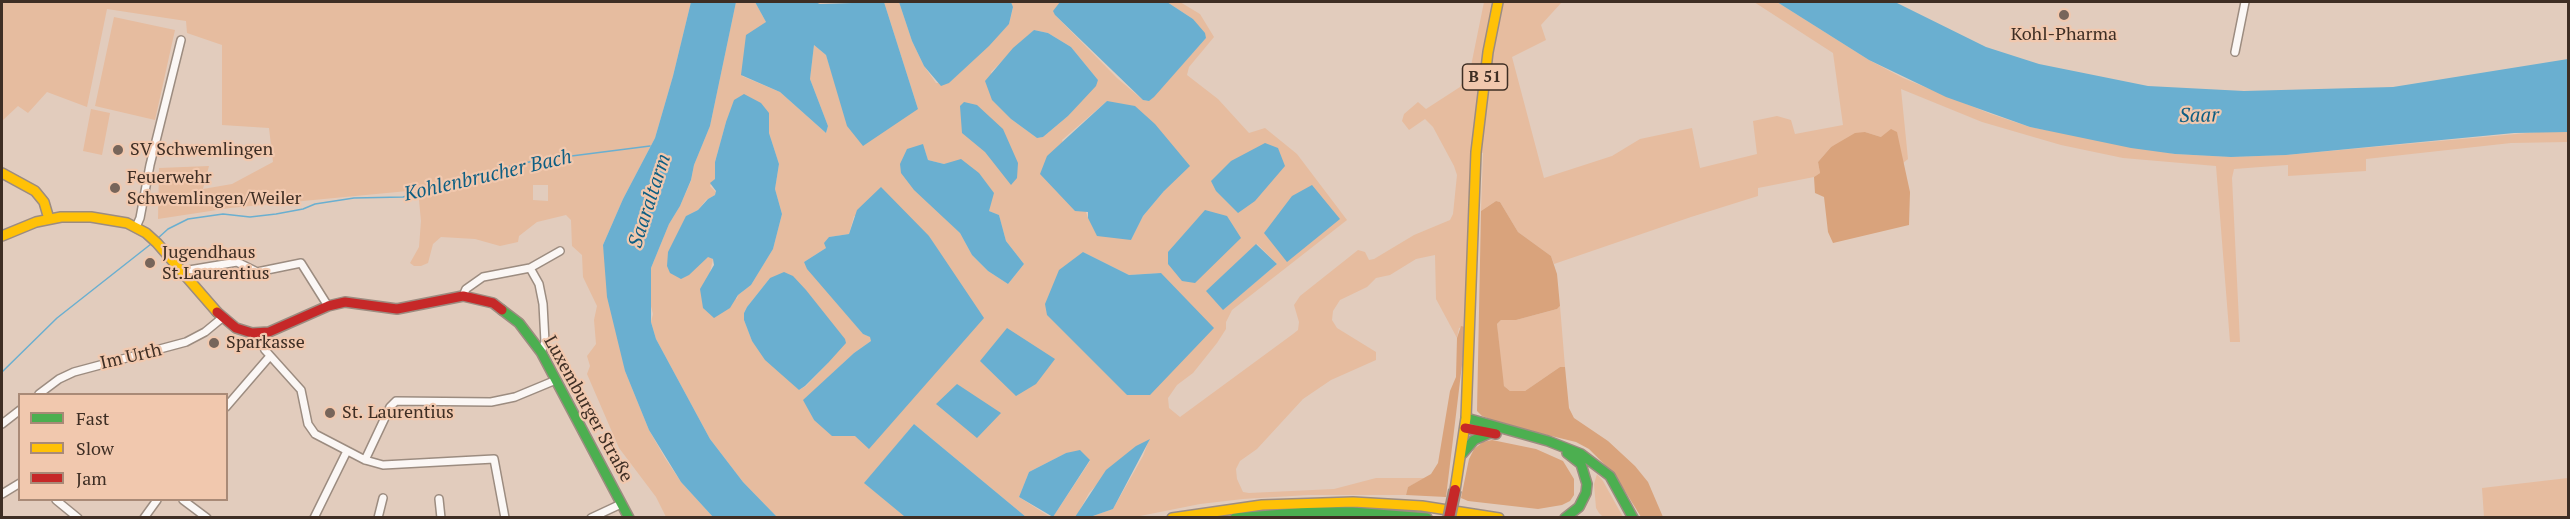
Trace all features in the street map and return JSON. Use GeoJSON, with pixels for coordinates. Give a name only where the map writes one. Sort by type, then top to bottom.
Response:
{"type":"FeatureCollection","features":[{"type":"Feature","properties":{"kind":"main road","name":"B 51"},"geometry":{"type":"LineString","coordinates":[[1465,423],[1476,152],[1488,52],[1498,2]]}},
{"type":"Feature","properties":{"kind":"main road"},"geometry":{"type":"LineString","coordinates":[[2,173],[35,191],[44,202],[49,219]]}},
{"type":"Feature","properties":{"kind":"main road"},"geometry":{"type":"LineString","coordinates":[[2,236],[26,225],[49,219],[76,216],[98,218],[136,227],[154,241],[183,271],[222,318],[236,328],[258,333]]}},
{"type":"Feature","properties":{"kind":"main road","name":"Luxemburger Straße"},"geometry":{"type":"LineString","coordinates":[[258,333],[280,328],[328,306],[352,302],[397,309],[463,296],[485,300],[501,308],[519,323],[541,352],[629,518]]}},
{"type":"Feature","properties":{"kind":"main road"},"geometry":{"type":"LineString","coordinates":[[1465,423],[1490,433],[1562,450],[1578,460],[1586,476],[1586,494],[1579,507],[1565,518]]}},
{"type":"Feature","properties":{"kind":"main road"},"geometry":{"type":"LineString","coordinates":[[1449,518],[1465,423]]}},
{"type":"Feature","properties":{"kind":"main road"},"geometry":{"type":"LineString","coordinates":[[1465,423],[1556,443],[1581,454],[1600,466],[1610,476],[1633,518]]}},
{"type":"Feature","properties":{"kind":"main road"},"geometry":{"type":"LineString","coordinates":[[1461,454],[1474,440],[1490,433]]}},
{"type":"Feature","properties":{"kind":"main road"},"geometry":{"type":"LineString","coordinates":[[1172,518],[1262,505],[1353,502],[1422,506],[1499,518]]}},
{"type":"Feature","properties":{"kind":"main road"},"geometry":{"type":"LineString","coordinates":[[1235,518],[1308,512],[1352,512],[1427,518]]}},
{"type":"Feature","properties":{"kind":"main road"},"geometry":{"type":"LineString","coordinates":[[1334,518],[1352,512]]}},
{"type":"Feature","properties":{"kind":"street"},"geometry":{"type":"LineString","coordinates":[[2235,52],[2245,2]]}},
{"type":"Feature","properties":{"kind":"street"},"geometry":{"type":"LineString","coordinates":[[136,227],[181,40]]}},
{"type":"Feature","properties":{"kind":"street"},"geometry":{"type":"LineString","coordinates":[[463,296],[466,289],[483,277],[530,268],[560,251]]}},
{"type":"Feature","properties":{"kind":"street"},"geometry":{"type":"LineString","coordinates":[[183,271],[237,262],[257,273],[301,262],[328,306]]}},
{"type":"Feature","properties":{"kind":"street"},"geometry":{"type":"LineString","coordinates":[[530,268],[539,285],[543,304],[545,342],[541,352]]}},
{"type":"Feature","properties":{"kind":"street","name":"Im Urth"},"geometry":{"type":"LineString","coordinates":[[40,393],[59,379],[74,372],[186,342],[205,332],[222,318]]}},
{"type":"Feature","properties":{"kind":"street"},"geometry":{"type":"LineString","coordinates":[[258,333],[261,343],[270,356],[301,390],[311,430],[365,460],[394,465],[494,459],[505,518]]}},
{"type":"Feature","properties":{"kind":"street"},"geometry":{"type":"LineString","coordinates":[[228,405],[270,356]]}},
{"type":"Feature","properties":{"kind":"street"},"geometry":{"type":"LineString","coordinates":[[365,460],[390,407],[396,401],[491,402],[514,397],[556,380]]}},
{"type":"Feature","properties":{"kind":"street"},"geometry":{"type":"LineString","coordinates":[[2,424],[18,412]]}},
{"type":"Feature","properties":{"kind":"street"},"geometry":{"type":"LineString","coordinates":[[314,518],[347,451]]}},
{"type":"Feature","properties":{"kind":"street"},"geometry":{"type":"LineString","coordinates":[[2,494],[18,484]]}},
{"type":"Feature","properties":{"kind":"street"},"geometry":{"type":"LineString","coordinates":[[378,518],[383,498]]}},
{"type":"Feature","properties":{"kind":"street"},"geometry":{"type":"LineString","coordinates":[[438,499],[441,518]]}},
{"type":"Feature","properties":{"kind":"street"},"geometry":{"type":"LineString","coordinates":[[57,501],[78,518]]}},
{"type":"Feature","properties":{"kind":"street"},"geometry":{"type":"LineString","coordinates":[[144,518],[156,501]]}},
{"type":"Feature","properties":{"kind":"street"},"geometry":{"type":"LineString","coordinates":[[184,501],[207,518]]}},
{"type":"Feature","properties":{"kind":"street"},"geometry":{"type":"LineString","coordinates":[[591,518],[621,504]]}},
{"type":"Feature","properties":{"kind":"shaded area"},"geometry":{"type":"Polygon","coordinates":[[[2,2],[691,2],[655,138],[623,199],[603,245],[625,371],[649,430],[665,458],[681,482],[713,517],[666,517],[656,497],[619,448],[587,374],[590,366],[587,356],[596,344],[594,320],[597,306],[583,277],[582,255],[572,246],[571,220],[566,215],[537,222],[519,236],[518,242],[500,246],[475,239],[441,237],[433,244],[428,263],[421,266],[414,266],[410,263],[419,247],[421,221],[418,190],[230,208],[158,219],[159,168],[209,166],[203,189],[232,184],[273,162],[269,128],[222,125],[222,45],[187,33],[186,21],[107,9],[87,107],[47,92],[28,113],[18,106],[2,121],[2,2]],[[533,185],[533,200],[548,201],[548,185],[533,185]]]}},
{"type":"Feature","properties":{"kind":"shaded area"},"geometry":{"type":"Polygon","coordinates":[[[736,2],[755,2],[766,22],[742,76],[780,92],[826,133],[828,126],[810,79],[814,45],[826,55],[840,99],[918,109],[884,2],[899,2],[912,41],[924,66],[936,83],[949,83],[1009,24],[1013,8],[1011,2],[1060,2],[1055,15],[1117,78],[1143,100],[1149,101],[1206,38],[1193,19],[1167,2],[1180,2],[1200,14],[1214,37],[1189,67],[1187,75],[1218,99],[1249,133],[1265,128],[1297,154],[1347,220],[1232,310],[1226,322],[1226,329],[1217,343],[1193,373],[1177,385],[1168,398],[1169,408],[1180,417],[1298,330],[1299,322],[1294,305],[1300,296],[1358,250],[1365,252],[1369,260],[1374,259],[1414,235],[1450,220],[1453,214],[1457,175],[1454,166],[1433,127],[1425,119],[1409,130],[1402,121],[1404,114],[1418,102],[1426,109],[1460,87],[1471,66],[1484,2],[1562,2],[1541,25],[1546,40],[1512,57],[1544,178],[1612,156],[1640,139],[1692,128],[1700,168],[1757,154],[1753,121],[1777,116],[1791,120],[1795,134],[1843,125],[1833,53],[1754,2],[1777,2],[1869,60],[1903,78],[1991,114],[2030,127],[2175,154],[2231,157],[2286,155],[2538,132],[2568,132],[2568,142],[2511,143],[2366,159],[2366,171],[2288,176],[2288,165],[2234,169],[2232,178],[2240,342],[2230,342],[2216,166],[2123,158],[2061,145],[1982,122],[1901,89],[1908,159],[1903,163],[1900,150],[1881,137],[1865,132],[1831,147],[1818,162],[1820,173],[1814,177],[1758,188],[1758,196],[1554,264],[1551,256],[1518,232],[1500,202],[1496,201],[1481,211],[1483,153],[1471,152],[1465,327],[1459,328],[1457,338],[1436,299],[1435,255],[1416,259],[1390,275],[1376,278],[1367,287],[1340,300],[1333,311],[1332,320],[1337,328],[1376,352],[1376,360],[1331,380],[1303,399],[1257,449],[1240,461],[1236,469],[1237,479],[1243,492],[1249,493],[1334,489],[1376,478],[1425,478],[1408,487],[1406,495],[1308,495],[1243,499],[1200,504],[1135,517],[1090,517],[1113,509],[1143,456],[1149,440],[1122,458],[1089,493],[1076,517],[1053,517],[1090,461],[1066,453],[1029,472],[1019,497],[1050,517],[1026,517],[914,424],[865,483],[907,517],[777,517],[743,482],[710,439],[656,339],[651,322],[653,314],[650,302],[651,268],[669,224],[691,181],[694,165],[710,126],[736,2]],[[1034,30],[991,72],[1011,119],[1037,138],[1043,137],[1068,116],[1098,80],[1071,47],[1048,33],[1034,30]],[[1107,101],[1062,140],[1088,218],[1131,240],[1143,216],[1164,191],[1107,101]],[[769,113],[726,122],[715,162],[715,179],[710,186],[716,192],[715,195],[706,200],[698,210],[686,216],[713,259],[710,272],[737,299],[738,295],[751,285],[773,249],[782,214],[775,189],[779,164],[769,133],[769,113]],[[923,144],[938,211],[960,233],[972,255],[988,271],[1008,284],[1024,264],[1006,241],[999,215],[989,211],[944,164],[928,160],[923,144]],[[854,216],[849,234],[829,237],[826,248],[804,262],[863,334],[871,337],[871,341],[854,353],[804,400],[814,420],[939,252],[929,236],[854,216]],[[1257,244],[1207,291],[1223,309],[1277,264],[1257,244]],[[1083,252],[1127,395],[1161,273],[1129,275],[1083,252]],[[770,278],[744,313],[744,320],[752,341],[799,390],[806,386],[828,363],[770,278]]]}},
{"type":"Feature","properties":{"kind":"shaded area"},"geometry":{"type":"Polygon","coordinates":[[[114,17],[175,30],[155,120],[95,106],[114,17]]]}},
{"type":"Feature","properties":{"kind":"shaded area"},"geometry":{"type":"Polygon","coordinates":[[[91,109],[110,113],[102,155],[83,151],[91,109]]]}},
{"type":"Feature","properties":{"kind":"shaded area"},"geometry":{"type":"Polygon","coordinates":[[[1891,129],[1897,132],[1910,192],[1909,225],[1833,243],[1828,232],[1824,197],[1815,193],[1814,177],[1820,173],[1818,162],[1831,147],[1855,133],[1865,132],[1881,137],[1891,129]]]}},
{"type":"Feature","properties":{"kind":"shaded area"},"geometry":{"type":"Polygon","coordinates":[[[1496,201],[1500,202],[1518,232],[1551,256],[1557,274],[1560,306],[1557,309],[1516,320],[1501,320],[1497,324],[1504,386],[1510,391],[1525,391],[1560,367],[1565,367],[1569,408],[1574,418],[1608,441],[1635,466],[1648,482],[1663,517],[1641,517],[1615,475],[1589,449],[1576,442],[1506,425],[1482,416],[1477,411],[1481,211],[1496,201]]]}},
{"type":"Feature","properties":{"kind":"shaded area"},"geometry":{"type":"Polygon","coordinates":[[[1560,306],[1565,367],[1560,367],[1525,391],[1510,391],[1504,386],[1502,377],[1497,324],[1501,320],[1516,320],[1557,309],[1560,306]]]}},
{"type":"Feature","properties":{"kind":"shaded area"},"geometry":{"type":"Polygon","coordinates":[[[1461,326],[1465,327],[1465,340],[1446,497],[1406,495],[1408,487],[1431,474],[1438,463],[1450,391],[1456,377],[1457,338],[1461,326]]]}},
{"type":"Feature","properties":{"kind":"shaded area"},"geometry":{"type":"Polygon","coordinates":[[[1492,440],[1536,449],[1563,461],[1574,479],[1574,495],[1570,501],[1562,505],[1538,509],[1468,501],[1461,498],[1469,459],[1474,449],[1483,442],[1492,440]]]}},
{"type":"Feature","properties":{"kind":"shaded area"},"geometry":{"type":"Polygon","coordinates":[[[1597,474],[1623,517],[1603,517],[1599,513],[1596,508],[1594,484],[1597,474]]]}},
{"type":"Feature","properties":{"kind":"shaded area"},"geometry":{"type":"Polygon","coordinates":[[[2568,478],[2568,517],[2484,517],[2482,488],[2568,478]]]}},
{"type":"Feature","properties":{"kind":"water","name":"Saaraltarm"},"geometry":{"type":"Polygon","coordinates":[[[691,2],[736,2],[710,126],[694,165],[691,180],[669,224],[651,268],[651,322],[656,339],[710,439],[743,482],[777,517],[713,517],[681,482],[649,430],[625,371],[607,297],[603,245],[623,199],[655,138],[691,2]]]}},
{"type":"Feature","properties":{"kind":"water"},"geometry":{"type":"Polygon","coordinates":[[[755,2],[815,2],[820,4],[884,2],[918,109],[863,146],[847,126],[826,55],[814,45],[810,79],[828,126],[826,133],[780,92],[741,75],[746,35],[766,22],[755,2]]]}},
{"type":"Feature","properties":{"kind":"water"},"geometry":{"type":"Polygon","coordinates":[[[899,2],[1011,2],[1013,7],[1009,24],[989,46],[949,83],[941,86],[924,66],[912,41],[899,2]]]}},
{"type":"Feature","properties":{"kind":"water"},"geometry":{"type":"Polygon","coordinates":[[[1060,2],[1167,2],[1193,19],[1205,33],[1206,38],[1154,97],[1149,101],[1143,100],[1055,15],[1053,11],[1060,2]]]}},
{"type":"Feature","properties":{"kind":"water","name":"Saar"},"geometry":{"type":"Polygon","coordinates":[[[1777,2],[1895,2],[1986,47],[2039,64],[2148,86],[2244,91],[2393,87],[2568,59],[2568,132],[2514,133],[2286,155],[2231,157],[2175,154],[2131,148],[2030,127],[1946,97],[1869,60],[1777,2]]]}},
{"type":"Feature","properties":{"kind":"water"},"geometry":{"type":"Polygon","coordinates":[[[1034,30],[1048,33],[1071,47],[1098,80],[1096,86],[1068,116],[1043,137],[1037,138],[1011,119],[992,100],[985,81],[1013,48],[1034,30]]]}},
{"type":"Feature","properties":{"kind":"water"},"geometry":{"type":"Polygon","coordinates":[[[744,94],[761,103],[769,113],[769,133],[779,164],[775,189],[782,214],[773,249],[751,285],[738,295],[730,308],[714,318],[703,308],[700,289],[714,265],[713,259],[708,257],[689,275],[681,279],[670,273],[667,266],[668,252],[686,216],[698,210],[715,195],[716,191],[710,183],[715,179],[715,162],[726,122],[734,100],[744,94]]]}},
{"type":"Feature","properties":{"kind":"water"},"geometry":{"type":"Polygon","coordinates":[[[1107,101],[1135,106],[1155,124],[1190,166],[1164,191],[1143,216],[1131,240],[1097,236],[1088,218],[1088,212],[1075,211],[1040,174],[1047,156],[1107,101]]]}},
{"type":"Feature","properties":{"kind":"water"},"geometry":{"type":"Polygon","coordinates":[[[964,102],[977,105],[1003,129],[1018,163],[1017,178],[1011,185],[985,152],[962,133],[960,106],[964,102]]]}},
{"type":"Feature","properties":{"kind":"water"},"geometry":{"type":"Polygon","coordinates":[[[1265,143],[1278,148],[1285,166],[1255,201],[1238,213],[1216,191],[1211,181],[1231,161],[1265,143]]]}},
{"type":"Feature","properties":{"kind":"water"},"geometry":{"type":"Polygon","coordinates":[[[923,144],[928,160],[944,164],[961,159],[979,173],[994,193],[989,211],[999,215],[1006,241],[1024,264],[1008,284],[988,271],[972,255],[960,233],[914,190],[901,173],[900,164],[907,149],[923,144]]]}},
{"type":"Feature","properties":{"kind":"water"},"geometry":{"type":"Polygon","coordinates":[[[1312,185],[1340,219],[1287,262],[1264,233],[1292,196],[1312,185]]]}},
{"type":"Feature","properties":{"kind":"water"},"geometry":{"type":"Polygon","coordinates":[[[881,187],[929,236],[984,318],[869,449],[855,436],[832,436],[814,420],[803,400],[854,353],[871,341],[870,337],[863,334],[807,269],[804,262],[826,248],[824,243],[829,237],[849,234],[857,210],[881,187]]]}},
{"type":"Feature","properties":{"kind":"water"},"geometry":{"type":"Polygon","coordinates":[[[1205,210],[1227,216],[1241,238],[1195,283],[1182,281],[1168,264],[1168,252],[1205,210]]]}},
{"type":"Feature","properties":{"kind":"water"},"geometry":{"type":"Polygon","coordinates":[[[1256,244],[1277,264],[1223,310],[1206,291],[1256,244]]]}},
{"type":"Feature","properties":{"kind":"water"},"geometry":{"type":"Polygon","coordinates":[[[1083,252],[1129,275],[1161,273],[1214,328],[1150,395],[1127,395],[1047,315],[1045,304],[1059,270],[1083,252]]]}},
{"type":"Feature","properties":{"kind":"water"},"geometry":{"type":"Polygon","coordinates":[[[784,272],[793,276],[806,290],[846,343],[799,390],[765,360],[752,341],[744,320],[747,307],[770,278],[784,272]]]}},
{"type":"Feature","properties":{"kind":"water"},"geometry":{"type":"Polygon","coordinates":[[[1007,328],[1055,359],[1036,384],[1016,396],[980,361],[1007,328]]]}},
{"type":"Feature","properties":{"kind":"water"},"geometry":{"type":"Polygon","coordinates":[[[957,384],[1001,413],[977,438],[936,404],[957,384]]]}},
{"type":"Feature","properties":{"kind":"water"},"geometry":{"type":"Polygon","coordinates":[[[914,424],[1026,517],[904,516],[864,483],[914,424]]]}},
{"type":"Feature","properties":{"kind":"water"},"geometry":{"type":"Polygon","coordinates":[[[1150,439],[1113,509],[1090,517],[1075,517],[1106,470],[1136,446],[1150,439]]]}},
{"type":"Feature","properties":{"kind":"water"},"geometry":{"type":"Polygon","coordinates":[[[1080,450],[1090,460],[1053,517],[1019,497],[1029,472],[1066,453],[1080,450]]]}},
{"type":"Feature","properties":{"kind":"waterway","name":"Kohlenbrucher Bach"},"geometry":{"type":"LineString","coordinates":[[157,239],[168,229],[188,219],[223,214],[250,217],[354,198],[403,197],[455,180],[491,174],[513,165],[650,146]]}},
{"type":"Feature","properties":{"kind":"waterway","name":"Kohlenbrucher Bach"},"geometry":{"type":"LineString","coordinates":[[2,372],[57,318],[151,244]]}},
{"type":"Feature","properties":{"kind":"traffic: fast"},"geometry":{"type":"LineString","coordinates":[[502,310],[519,323],[541,352],[629,518]]}},
{"type":"Feature","properties":{"kind":"traffic: fast"},"geometry":{"type":"LineString","coordinates":[[1466,418],[1548,441],[1581,454],[1610,476],[1633,518]]}},
{"type":"Feature","properties":{"kind":"traffic: fast"},"geometry":{"type":"LineString","coordinates":[[1462,454],[1474,440],[1490,433]]}},
{"type":"Feature","properties":{"kind":"traffic: fast"},"geometry":{"type":"LineString","coordinates":[[1565,518],[1579,507],[1586,493],[1587,484],[1581,464],[1567,453]]}},
{"type":"Feature","properties":{"kind":"traffic: fast"},"geometry":{"type":"LineString","coordinates":[[1235,518],[1308,512],[1352,512],[1427,518]]}},
{"type":"Feature","properties":{"kind":"traffic: slow"},"geometry":{"type":"LineString","coordinates":[[1455,490],[1466,418],[1476,152],[1488,52],[1498,2]]}},
{"type":"Feature","properties":{"kind":"traffic: slow"},"geometry":{"type":"LineString","coordinates":[[2,173],[35,191],[44,202],[49,219]]}},
{"type":"Feature","properties":{"kind":"traffic: slow"},"geometry":{"type":"LineString","coordinates":[[2,236],[36,222],[61,217],[91,217],[127,223],[146,233],[157,243],[217,312]]}},
{"type":"Feature","properties":{"kind":"traffic: slow"},"geometry":{"type":"LineString","coordinates":[[1172,518],[1262,505],[1353,502],[1422,506],[1499,518]]}},
{"type":"Feature","properties":{"kind":"traffic: jam"},"geometry":{"type":"LineString","coordinates":[[217,312],[236,328],[252,333],[269,332],[328,306],[345,302],[397,309],[463,296],[493,303],[502,310]]}},
{"type":"Feature","properties":{"kind":"traffic: jam"},"geometry":{"type":"LineString","coordinates":[[1465,428],[1496,434]]}},
{"type":"Feature","properties":{"kind":"traffic: jam"},"geometry":{"type":"LineString","coordinates":[[1449,518],[1455,490]]}},
{"type":"Feature","properties":{"kind":"place","name":"Kohl-Pharma"},"geometry":{"type":"Point","coordinates":[2064,15]}},
{"type":"Feature","properties":{"kind":"place","name":"SV Schwemlingen"},"geometry":{"type":"Point","coordinates":[118,150]}},
{"type":"Feature","properties":{"kind":"place","name":"Feuerwehr Schwemlingen/Weiler"},"geometry":{"type":"Point","coordinates":[115,188]}},
{"type":"Feature","properties":{"kind":"place","name":"Jugendhaus St.Laurentius"},"geometry":{"type":"Point","coordinates":[150,263]}},
{"type":"Feature","properties":{"kind":"place","name":"Sparkasse"},"geometry":{"type":"Point","coordinates":[214,343]}},
{"type":"Feature","properties":{"kind":"place","name":"St. Laurentius"},"geometry":{"type":"Point","coordinates":[330,413]}}]}
